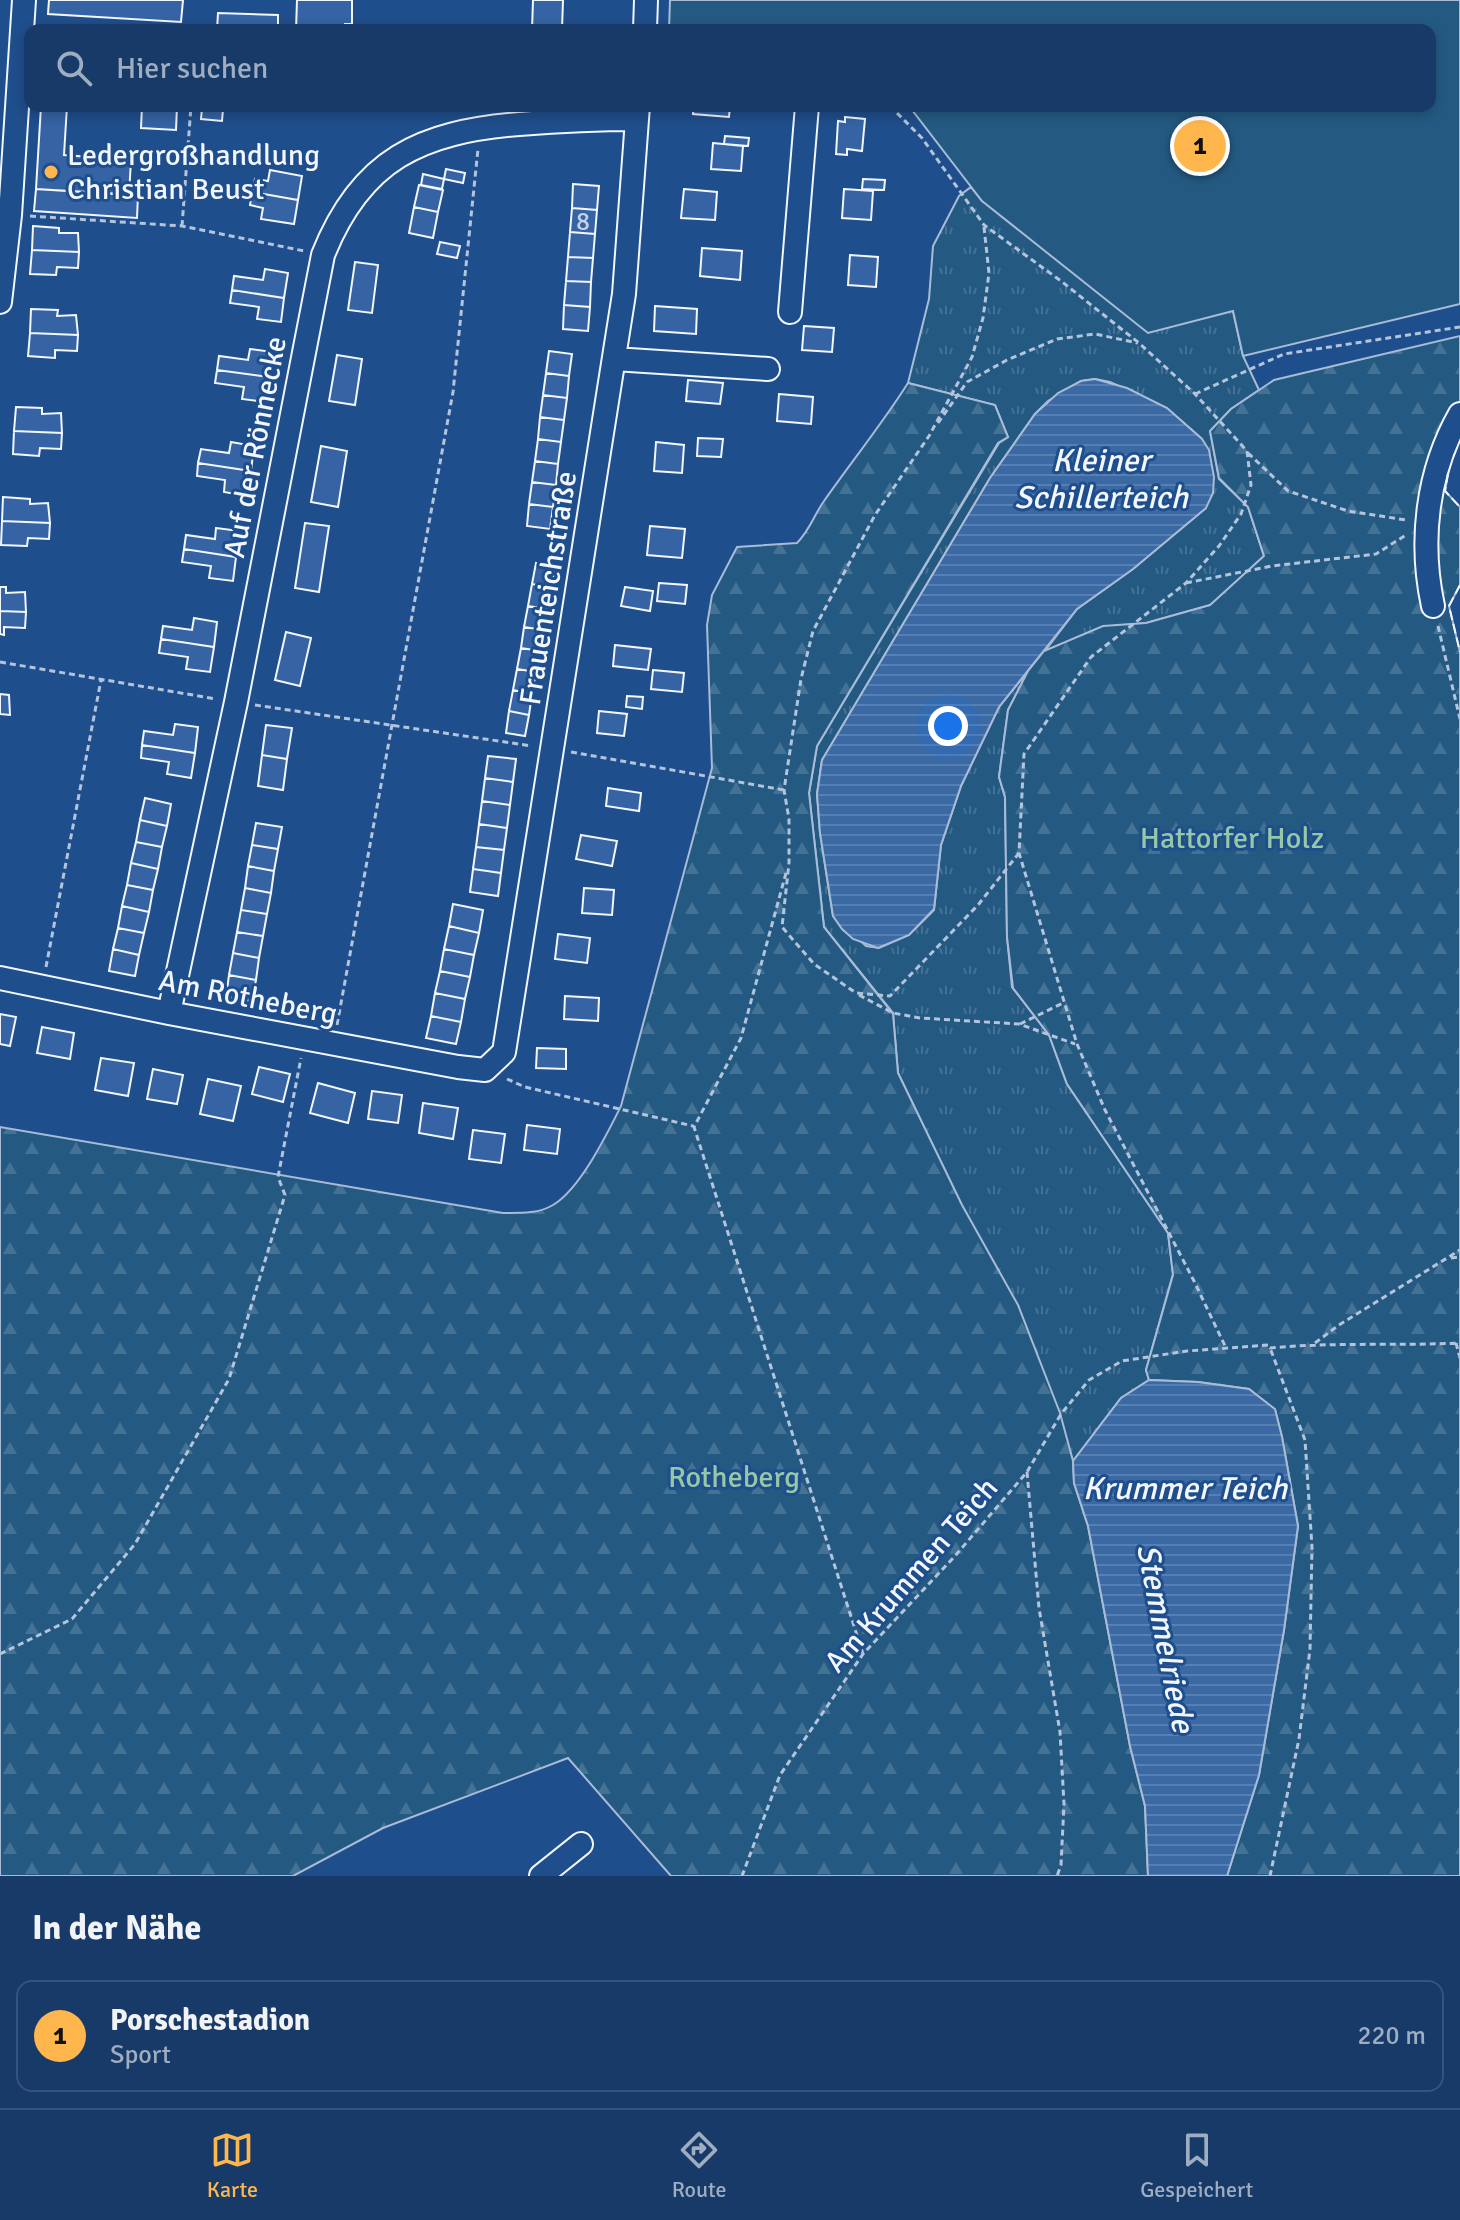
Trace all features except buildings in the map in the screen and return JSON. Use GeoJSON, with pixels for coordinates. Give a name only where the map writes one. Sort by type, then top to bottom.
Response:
{"type":"FeatureCollection","features":[{"type":"Feature","properties":{"kind":"street"},"geometry":{"type":"LineString","coordinates":[[24,0],[25,24]]}},
{"type":"Feature","properties":{"kind":"street"},"geometry":{"type":"LineString","coordinates":[[645,24],[646,0]]}},
{"type":"Feature","properties":{"kind":"street"},"geometry":{"type":"LineString","coordinates":[[0,302],[10,215],[10,72],[24,39]]}},
{"type":"Feature","properties":{"kind":"street","name":"Auf der Rönnecke"},"geometry":{"type":"LineString","coordinates":[[169,1013],[236,702],[323,255],[343,211],[359,189],[378,171],[418,145],[448,134],[481,127],[637,112]]}},
{"type":"Feature","properties":{"kind":"street","name":"Frauenteichstraße"},"geometry":{"type":"LineString","coordinates":[[485,1070],[504,1052],[553,749],[624,294],[637,112]]}},
{"type":"Feature","properties":{"kind":"street"},"geometry":{"type":"LineString","coordinates":[[790,312],[807,112]]}},
{"type":"Feature","properties":{"kind":"street"},"geometry":{"type":"LineString","coordinates":[[614,359],[768,369]]}},
{"type":"Feature","properties":{"kind":"street"},"geometry":{"type":"LineString","coordinates":[[1433,606],[1426,571],[1425,523],[1445,441],[1460,414]]}},
{"type":"Feature","properties":{"kind":"street","name":"Am Rotheberg"},"geometry":{"type":"LineString","coordinates":[[0,978],[333,1045],[485,1070]]}},
{"type":"Feature","properties":{"kind":"street"},"geometry":{"type":"LineString","coordinates":[[541,1876],[581,1844]]}},
{"type":"Feature","properties":{"kind":"path"},"geometry":{"type":"LineString","coordinates":[[182,226],[191,112]]}},
{"type":"Feature","properties":{"kind":"path"},"geometry":{"type":"LineString","coordinates":[[896,112],[922,138],[984,225],[1139,343],[1195,394],[1288,491],[1348,511],[1425,523]]}},
{"type":"Feature","properties":{"kind":"path"},"geometry":{"type":"LineString","coordinates":[[333,1045],[453,392],[481,127]]}},
{"type":"Feature","properties":{"kind":"path"},"geometry":{"type":"LineString","coordinates":[[10,215],[182,226],[323,255]]}},
{"type":"Feature","properties":{"kind":"path"},"geometry":{"type":"LineString","coordinates":[[929,436],[972,357],[983,318],[989,273],[984,225]]}},
{"type":"Feature","properties":{"kind":"path"},"geometry":{"type":"LineString","coordinates":[[1195,394],[1284,354],[1460,327]]}},
{"type":"Feature","properties":{"kind":"path"},"geometry":{"type":"LineString","coordinates":[[1077,1044],[1019,1024],[920,1018],[893,1013],[856,993],[814,964],[782,927],[789,863],[789,819],[784,790],[801,679],[813,631],[875,515],[967,382],[1007,360],[1057,339],[1095,334],[1139,343]]}},
{"type":"Feature","properties":{"kind":"path"},"geometry":{"type":"LineString","coordinates":[[1226,1348],[1105,1110],[1077,1044],[1019,853],[1024,754],[1091,657],[1186,583],[1219,546],[1241,514],[1251,485],[1247,451]]}},
{"type":"Feature","properties":{"kind":"path"},"geometry":{"type":"LineString","coordinates":[[1186,583],[1272,566],[1376,554],[1425,523]]}},
{"type":"Feature","properties":{"kind":"path"},"geometry":{"type":"LineString","coordinates":[[1433,606],[1460,719]]}},
{"type":"Feature","properties":{"kind":"path"},"geometry":{"type":"LineString","coordinates":[[0,662],[236,702],[553,749],[784,790]]}},
{"type":"Feature","properties":{"kind":"path"},"geometry":{"type":"LineString","coordinates":[[43,986],[101,679]]}},
{"type":"Feature","properties":{"kind":"path"},"geometry":{"type":"LineString","coordinates":[[856,993],[890,996],[978,905],[1019,853]]}},
{"type":"Feature","properties":{"kind":"path"},"geometry":{"type":"LineString","coordinates":[[789,863],[741,1038],[694,1127],[863,1654]]}},
{"type":"Feature","properties":{"kind":"path"},"geometry":{"type":"LineString","coordinates":[[1019,1024],[1063,1003]]}},
{"type":"Feature","properties":{"kind":"path"},"geometry":{"type":"LineString","coordinates":[[0,1654],[72,1619],[135,1544],[229,1379],[285,1195],[278,1177],[305,1038]]}},
{"type":"Feature","properties":{"kind":"path"},"geometry":{"type":"LineString","coordinates":[[485,1070],[525,1087],[694,1127]]}},
{"type":"Feature","properties":{"kind":"path"},"geometry":{"type":"LineString","coordinates":[[1314,1344],[1339,1325],[1460,1250]]}},
{"type":"Feature","properties":{"kind":"path"},"geometry":{"type":"LineString","coordinates":[[1447,1258],[1460,1257]]}},
{"type":"Feature","properties":{"kind":"path"},"geometry":{"type":"LineString","coordinates":[[1458,1343],[1460,1358]]}},
{"type":"Feature","properties":{"kind":"path","name":"Am Krummen Teich"},"geometry":{"type":"LineString","coordinates":[[742,1876],[780,1775],[863,1654],[955,1556],[1027,1472],[1061,1414],[1089,1380],[1122,1361],[1226,1348],[1458,1343]]}},
{"type":"Feature","properties":{"kind":"path"},"geometry":{"type":"LineString","coordinates":[[1270,1348],[1305,1440],[1312,1547],[1310,1649],[1299,1739],[1270,1876]]}},
{"type":"Feature","properties":{"kind":"path"},"geometry":{"type":"LineString","coordinates":[[1027,1472],[1039,1608],[1060,1732],[1064,1804],[1061,1865],[1057,1876]]}},
{"type":"Feature","properties":{"kind":"green space"},"geometry":{"type":"Polygon","coordinates":[[[670,0],[1460,0],[1460,304],[1243,356],[1233,311],[1148,333],[982,201],[914,112],[1436,112],[1436,24],[669,24],[670,0]]]}},
{"type":"Feature","properties":{"kind":"green space"},"geometry":{"type":"Polygon","coordinates":[[[971,187],[982,201],[1233,311],[1243,356],[1259,390],[1231,409],[1210,431],[1219,479],[1248,507],[1264,556],[1211,605],[1146,623],[1102,627],[1045,651],[1077,609],[1133,569],[1206,508],[1202,439],[1167,408],[1110,382],[1095,379],[1081,381],[1048,401],[1035,414],[990,478],[822,760],[817,794],[833,916],[866,946],[879,948],[909,935],[934,910],[941,845],[961,786],[999,707],[1028,671],[1008,710],[999,777],[1005,797],[1007,937],[1012,987],[1049,1035],[1067,1084],[1168,1233],[1173,1274],[1146,1370],[1149,1380],[1121,1398],[1073,1461],[1018,1306],[962,1206],[898,1073],[893,1013],[824,927],[809,793],[817,746],[999,443],[1008,437],[995,405],[908,383],[929,299],[933,246],[959,196],[971,187]]]}},
{"type":"Feature","properties":{"kind":"green space","name":"Hattorfer Holz"},"geometry":{"type":"Polygon","coordinates":[[[1460,336],[1460,434],[1452,453],[1445,491],[1460,507],[1460,585],[1449,606],[1460,652],[1460,1876],[1227,1876],[1259,1775],[1298,1526],[1282,1437],[1275,1410],[1249,1389],[1198,1382],[1149,1380],[1146,1370],[1173,1275],[1168,1233],[1067,1084],[1049,1035],[1013,988],[1007,937],[1005,797],[999,777],[1008,710],[1028,671],[1044,651],[1103,626],[1146,623],[1210,605],[1264,556],[1248,507],[1219,478],[1210,431],[1231,409],[1274,380],[1460,336]]]}},
{"type":"Feature","properties":{"kind":"green space","name":"Rotheberg"},"geometry":{"type":"Polygon","coordinates":[[[908,383],[995,405],[1008,437],[998,443],[817,746],[809,793],[824,927],[893,1014],[898,1073],[962,1205],[1018,1305],[1060,1413],[1073,1461],[1074,1483],[1088,1526],[1130,1746],[1145,1806],[1148,1876],[671,1876],[568,1758],[383,1828],[293,1876],[0,1876],[0,1127],[503,1213],[541,1210],[563,1197],[592,1160],[621,1106],[712,768],[707,625],[712,595],[737,547],[797,543],[908,383]]]}},
{"type":"Feature","properties":{"kind":"water","name":"Kleiner Schillerteich"},"geometry":{"type":"Polygon","coordinates":[[[1095,379],[1127,388],[1167,408],[1202,439],[1209,450],[1214,477],[1213,493],[1206,508],[1133,569],[1077,609],[999,707],[961,786],[941,845],[934,909],[909,935],[878,948],[853,939],[833,916],[817,794],[822,760],[990,478],[1035,414],[1058,393],[1081,381],[1095,379]]]}},
{"type":"Feature","properties":{"kind":"water","name":"Krummer Teich"},"geometry":{"type":"Polygon","coordinates":[[[1149,1380],[1198,1382],[1249,1389],[1275,1409],[1298,1526],[1259,1775],[1227,1876],[1148,1876],[1145,1806],[1130,1746],[1088,1526],[1074,1483],[1073,1461],[1121,1398],[1149,1380]]]}},
{"type":"Feature","properties":{"kind":"fence"},"geometry":{"type":"LineString","coordinates":[[1448,473],[1445,491],[1460,507]]}},
{"type":"Feature","properties":{"kind":"fence"},"geometry":{"type":"LineString","coordinates":[[1460,585],[1449,606],[1460,652]]}},
{"type":"Feature","properties":{"kind":"place","name":"Porschestadion"},"geometry":{"type":"Point","coordinates":[1200,146]}},
{"type":"Feature","properties":{"kind":"place","name":"Ledergroßhandlung Christian Beust"},"geometry":{"type":"Point","coordinates":[51,172]}},
{"type":"Feature","properties":{"kind":"water label","name":"Stemmelriede"},"geometry":{"type":"Point","coordinates":[1166,1638]}}]}
